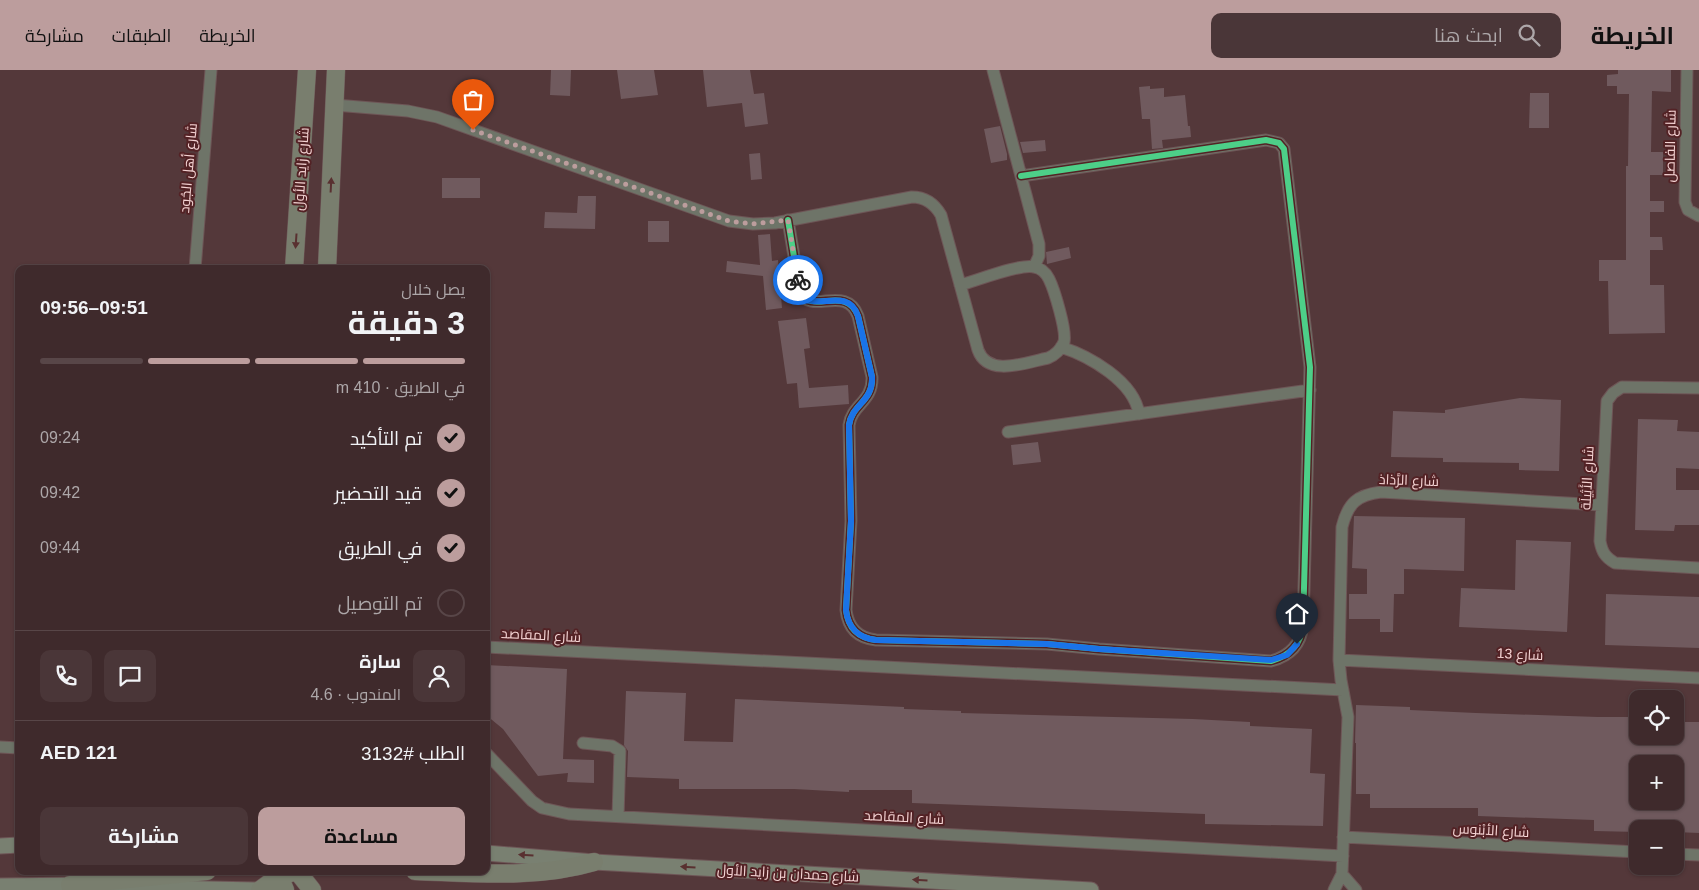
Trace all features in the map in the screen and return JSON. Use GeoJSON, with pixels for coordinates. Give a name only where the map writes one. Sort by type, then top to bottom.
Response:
{"type":"FeatureCollection","features":[{"type":"Feature","properties":{"kind":"main road","name":"شارع زايد الأول"},"geometry":{"type":"LineString","coordinates":[[294,265],[307,70]]}},
{"type":"Feature","properties":{"kind":"main road"},"geometry":{"type":"LineString","coordinates":[[327,265],[336,70]]}},
{"type":"Feature","properties":{"kind":"main road"},"geometry":{"type":"LineString","coordinates":[[0,846],[15,845]]}},
{"type":"Feature","properties":{"kind":"main road","name":"شارع حمدان بن زايد الأول"},"geometry":{"type":"LineString","coordinates":[[490,853],[594,862],[1091,890]]}},
{"type":"Feature","properties":{"kind":"main road"},"geometry":{"type":"LineString","coordinates":[[490,872],[533,873],[574,868],[594,862]]}},
{"type":"Feature","properties":{"kind":"main road"},"geometry":{"type":"LineString","coordinates":[[70,885],[168,875]]}},
{"type":"Feature","properties":{"kind":"main road"},"geometry":{"type":"LineString","coordinates":[[259,890],[260,875]]}},
{"type":"Feature","properties":{"kind":"main road"},"geometry":{"type":"LineString","coordinates":[[300,875],[313,890]]}},
{"type":"Feature","properties":{"kind":"main road"},"geometry":{"type":"LineString","coordinates":[[313,875],[313,890]]}},
{"type":"Feature","properties":{"kind":"main road"},"geometry":{"type":"LineString","coordinates":[[0,886],[70,885],[144,889],[259,890],[280,879]]}},
{"type":"Feature","properties":{"kind":"street","name":"شارع أهل الجُود"},"geometry":{"type":"LineString","coordinates":[[195,265],[210,70]]}},
{"type":"Feature","properties":{"kind":"street"},"geometry":{"type":"LineString","coordinates":[[993,70],[1039,244],[1039,256],[1034,267]]}},
{"type":"Feature","properties":{"kind":"street","name":"شارع الفاصل"},"geometry":{"type":"LineString","coordinates":[[1687,70],[1685,202],[1688,210],[1699,216]]}},
{"type":"Feature","properties":{"kind":"street"},"geometry":{"type":"LineString","coordinates":[[335,105],[408,111],[437,117],[729,221],[752,224],[788,220],[912,197],[923,198],[934,205],[941,215],[960,285],[979,354],[989,364],[1007,366],[1048,358],[1064,342],[1065,331],[1049,279],[1045,273],[1034,267],[1021,267],[960,285]]}},
{"type":"Feature","properties":{"kind":"street"},"geometry":{"type":"LineString","coordinates":[[788,220],[799,289],[802,297],[810,301],[845,301],[854,307],[858,316],[872,377],[868,396],[852,414],[849,425],[851,521],[846,610],[852,628],[868,639],[1047,644],[1271,660],[1287,655],[1297,644],[1303,625],[1310,368],[1285,153],[1279,143],[1266,140],[1021,176]]}},
{"type":"Feature","properties":{"kind":"street"},"geometry":{"type":"LineString","coordinates":[[1061,347],[1087,357],[1108,371],[1133,397],[1138,406],[1139,414]]}},
{"type":"Feature","properties":{"kind":"street","name":"شارع الأَثِيلَة"},"geometry":{"type":"LineString","coordinates":[[1699,388],[1634,386],[1622,387],[1613,393],[1608,401],[1606,412],[1600,541],[1601,550],[1606,558],[1615,563],[1699,568]]}},
{"type":"Feature","properties":{"kind":"street"},"geometry":{"type":"LineString","coordinates":[[1008,432],[1310,390]]}},
{"type":"Feature","properties":{"kind":"street","name":"شارع الرَّذاذ"},"geometry":{"type":"LineString","coordinates":[[1334,890],[1342,874],[1348,717],[1339,660],[1342,526],[1346,512],[1354,502],[1366,494],[1381,492],[1601,505]]}},
{"type":"Feature","properties":{"kind":"street","name":"شارع المقاصد"},"geometry":{"type":"LineString","coordinates":[[490,647],[1343,690]]}},
{"type":"Feature","properties":{"kind":"street","name":"شارع 13"},"geometry":{"type":"LineString","coordinates":[[1339,660],[1699,678]]}},
{"type":"Feature","properties":{"kind":"street"},"geometry":{"type":"LineString","coordinates":[[583,743],[612,746],[620,751],[618,817]]}},
{"type":"Feature","properties":{"kind":"street"},"geometry":{"type":"LineString","coordinates":[[0,747],[15,748]]}},
{"type":"Feature","properties":{"kind":"street","name":"شارع المقاصد"},"geometry":{"type":"LineString","coordinates":[[490,757],[523,794],[542,808],[570,814],[1343,856]]}},
{"type":"Feature","properties":{"kind":"street","name":"شارع الأبْنوس"},"geometry":{"type":"LineString","coordinates":[[1343,837],[1629,852]]}},
{"type":"Feature","properties":{"kind":"street"},"geometry":{"type":"LineString","coordinates":[[1684,854],[1699,855]]}},
{"type":"Feature","properties":{"kind":"street"},"geometry":{"type":"LineString","coordinates":[[1342,874],[1356,890]]}},
{"type":"Feature","properties":{"kind":"building"},"geometry":{"type":"Polygon","coordinates":[[[551,70],[571,70],[570,96],[550,95],[551,70]]]}},
{"type":"Feature","properties":{"kind":"building"},"geometry":{"type":"Polygon","coordinates":[[[617,70],[654,70],[658,95],[621,99],[617,70]]]}},
{"type":"Feature","properties":{"kind":"building"},"geometry":{"type":"Polygon","coordinates":[[[703,70],[750,70],[754,94],[764,93],[768,124],[745,127],[742,103],[707,107],[703,70]]]}},
{"type":"Feature","properties":{"kind":"building"},"geometry":{"type":"Polygon","coordinates":[[[1618,70],[1671,70],[1671,92],[1652,91],[1651,152],[1663,152],[1663,175],[1650,175],[1650,201],[1664,201],[1664,212],[1650,212],[1650,237],[1662,237],[1663,250],[1650,250],[1650,285],[1664,285],[1665,333],[1609,334],[1608,281],[1599,281],[1599,260],[1626,260],[1626,166],[1628,166],[1629,94],[1617,94],[1617,86],[1607,86],[1607,75],[1618,74],[1618,70]]]}},
{"type":"Feature","properties":{"kind":"building"},"geometry":{"type":"Polygon","coordinates":[[[1150,86],[1150,89],[1164,88],[1164,97],[1185,95],[1191,137],[1162,140],[1163,148],[1152,149],[1150,119],[1142,119],[1139,87],[1150,86]]]}},
{"type":"Feature","properties":{"kind":"building"},"geometry":{"type":"Polygon","coordinates":[[[1530,93],[1549,93],[1549,128],[1529,128],[1530,93]]]}},
{"type":"Feature","properties":{"kind":"building"},"geometry":{"type":"Polygon","coordinates":[[[1000,126],[1007,160],[991,163],[984,129],[1000,126]]]}},
{"type":"Feature","properties":{"kind":"building"},"geometry":{"type":"Polygon","coordinates":[[[1045,140],[1046,151],[1023,153],[1020,142],[1045,140]]]}},
{"type":"Feature","properties":{"kind":"building"},"geometry":{"type":"Polygon","coordinates":[[[760,153],[762,179],[751,180],[749,154],[760,153]]]}},
{"type":"Feature","properties":{"kind":"building"},"geometry":{"type":"Polygon","coordinates":[[[442,178],[480,178],[480,198],[442,198],[442,178]]]}},
{"type":"Feature","properties":{"kind":"building"},"geometry":{"type":"Polygon","coordinates":[[[578,196],[596,196],[595,229],[544,228],[545,212],[577,213],[578,196]]]}},
{"type":"Feature","properties":{"kind":"building"},"geometry":{"type":"Polygon","coordinates":[[[648,221],[669,221],[669,242],[648,242],[648,221]]]}},
{"type":"Feature","properties":{"kind":"building"},"geometry":{"type":"Polygon","coordinates":[[[770,234],[772,261],[778,260],[782,308],[766,310],[763,276],[726,272],[727,261],[760,265],[758,235],[770,234]]]}},
{"type":"Feature","properties":{"kind":"building"},"geometry":{"type":"Polygon","coordinates":[[[1069,247],[1071,258],[1047,264],[1046,252],[1069,247]]]}},
{"type":"Feature","properties":{"kind":"building"},"geometry":{"type":"Polygon","coordinates":[[[806,318],[810,348],[804,349],[809,388],[848,385],[849,404],[799,408],[797,383],[787,384],[778,321],[806,318]]]}},
{"type":"Feature","properties":{"kind":"building"},"geometry":{"type":"Polygon","coordinates":[[[1520,398],[1561,400],[1559,471],[1519,470],[1519,463],[1443,462],[1443,458],[1391,457],[1393,411],[1445,413],[1445,410],[1520,398]]]}},
{"type":"Feature","properties":{"kind":"building"},"geometry":{"type":"Polygon","coordinates":[[[1638,419],[1678,420],[1677,431],[1699,432],[1699,469],[1676,468],[1676,490],[1699,490],[1699,525],[1675,525],[1674,531],[1635,530],[1638,419]]]}},
{"type":"Feature","properties":{"kind":"building"},"geometry":{"type":"Polygon","coordinates":[[[1038,442],[1041,462],[1013,465],[1011,445],[1038,442]]]}},
{"type":"Feature","properties":{"kind":"building"},"geometry":{"type":"Polygon","coordinates":[[[1354,516],[1465,518],[1464,571],[1404,569],[1404,594],[1394,594],[1393,632],[1380,632],[1380,619],[1349,619],[1349,594],[1367,594],[1367,569],[1352,568],[1354,516]]]}},
{"type":"Feature","properties":{"kind":"building"},"geometry":{"type":"Polygon","coordinates":[[[1516,540],[1571,542],[1567,632],[1459,627],[1461,588],[1515,590],[1516,540]]]}},
{"type":"Feature","properties":{"kind":"building"},"geometry":{"type":"Polygon","coordinates":[[[1606,594],[1699,597],[1699,648],[1605,645],[1606,594]]]}},
{"type":"Feature","properties":{"kind":"building"},"geometry":{"type":"Polygon","coordinates":[[[490,665],[567,669],[563,759],[594,760],[594,783],[567,782],[568,773],[538,776],[503,729],[490,718],[490,665]]]}},
{"type":"Feature","properties":{"kind":"building"},"geometry":{"type":"Polygon","coordinates":[[[626,691],[686,693],[684,741],[733,742],[735,699],[904,707],[904,709],[961,711],[961,713],[1193,719],[1250,722],[1250,726],[1312,729],[1310,773],[1325,774],[1323,826],[1205,824],[1205,814],[912,803],[912,790],[849,790],[849,792],[794,789],[679,789],[679,779],[627,777],[628,751],[624,745],[626,691]]]}},
{"type":"Feature","properties":{"kind":"building"},"geometry":{"type":"Polygon","coordinates":[[[1356,705],[1410,707],[1410,710],[1476,713],[1629,717],[1629,745],[1684,745],[1684,722],[1699,722],[1699,833],[1684,832],[1684,820],[1629,820],[1629,832],[1594,831],[1594,820],[1478,816],[1478,808],[1370,808],[1370,794],[1356,794],[1356,705]]]}},
{"type":"Feature","properties":{"kind":"cycle path"},"geometry":{"type":"LineString","coordinates":[[788,220],[800,293],[805,299],[812,301],[838,300],[846,302],[853,307],[858,316],[872,377],[869,392],[854,412],[849,425],[851,521],[846,610],[849,622],[855,631],[864,637],[876,640],[1047,644],[1271,661],[1284,656],[1297,643],[1303,625],[1310,367],[1284,149],[1279,143],[1266,140],[1021,176]]}},
{"type":"Feature","properties":{"kind":"way so far"},"geometry":{"type":"LineString","coordinates":[[473,130],[729,221],[764,224],[788,220],[798,280]]}},
{"type":"Feature","properties":{"kind":"route"},"geometry":{"type":"LineString","coordinates":[[798,280],[800,293],[806,300],[839,300],[845,301],[854,307],[858,316],[872,377],[871,390],[864,401],[855,409],[849,425],[851,521],[846,610],[849,622],[856,632],[868,639],[876,640],[1047,644],[1271,660],[1287,655],[1297,644]]}}]}
